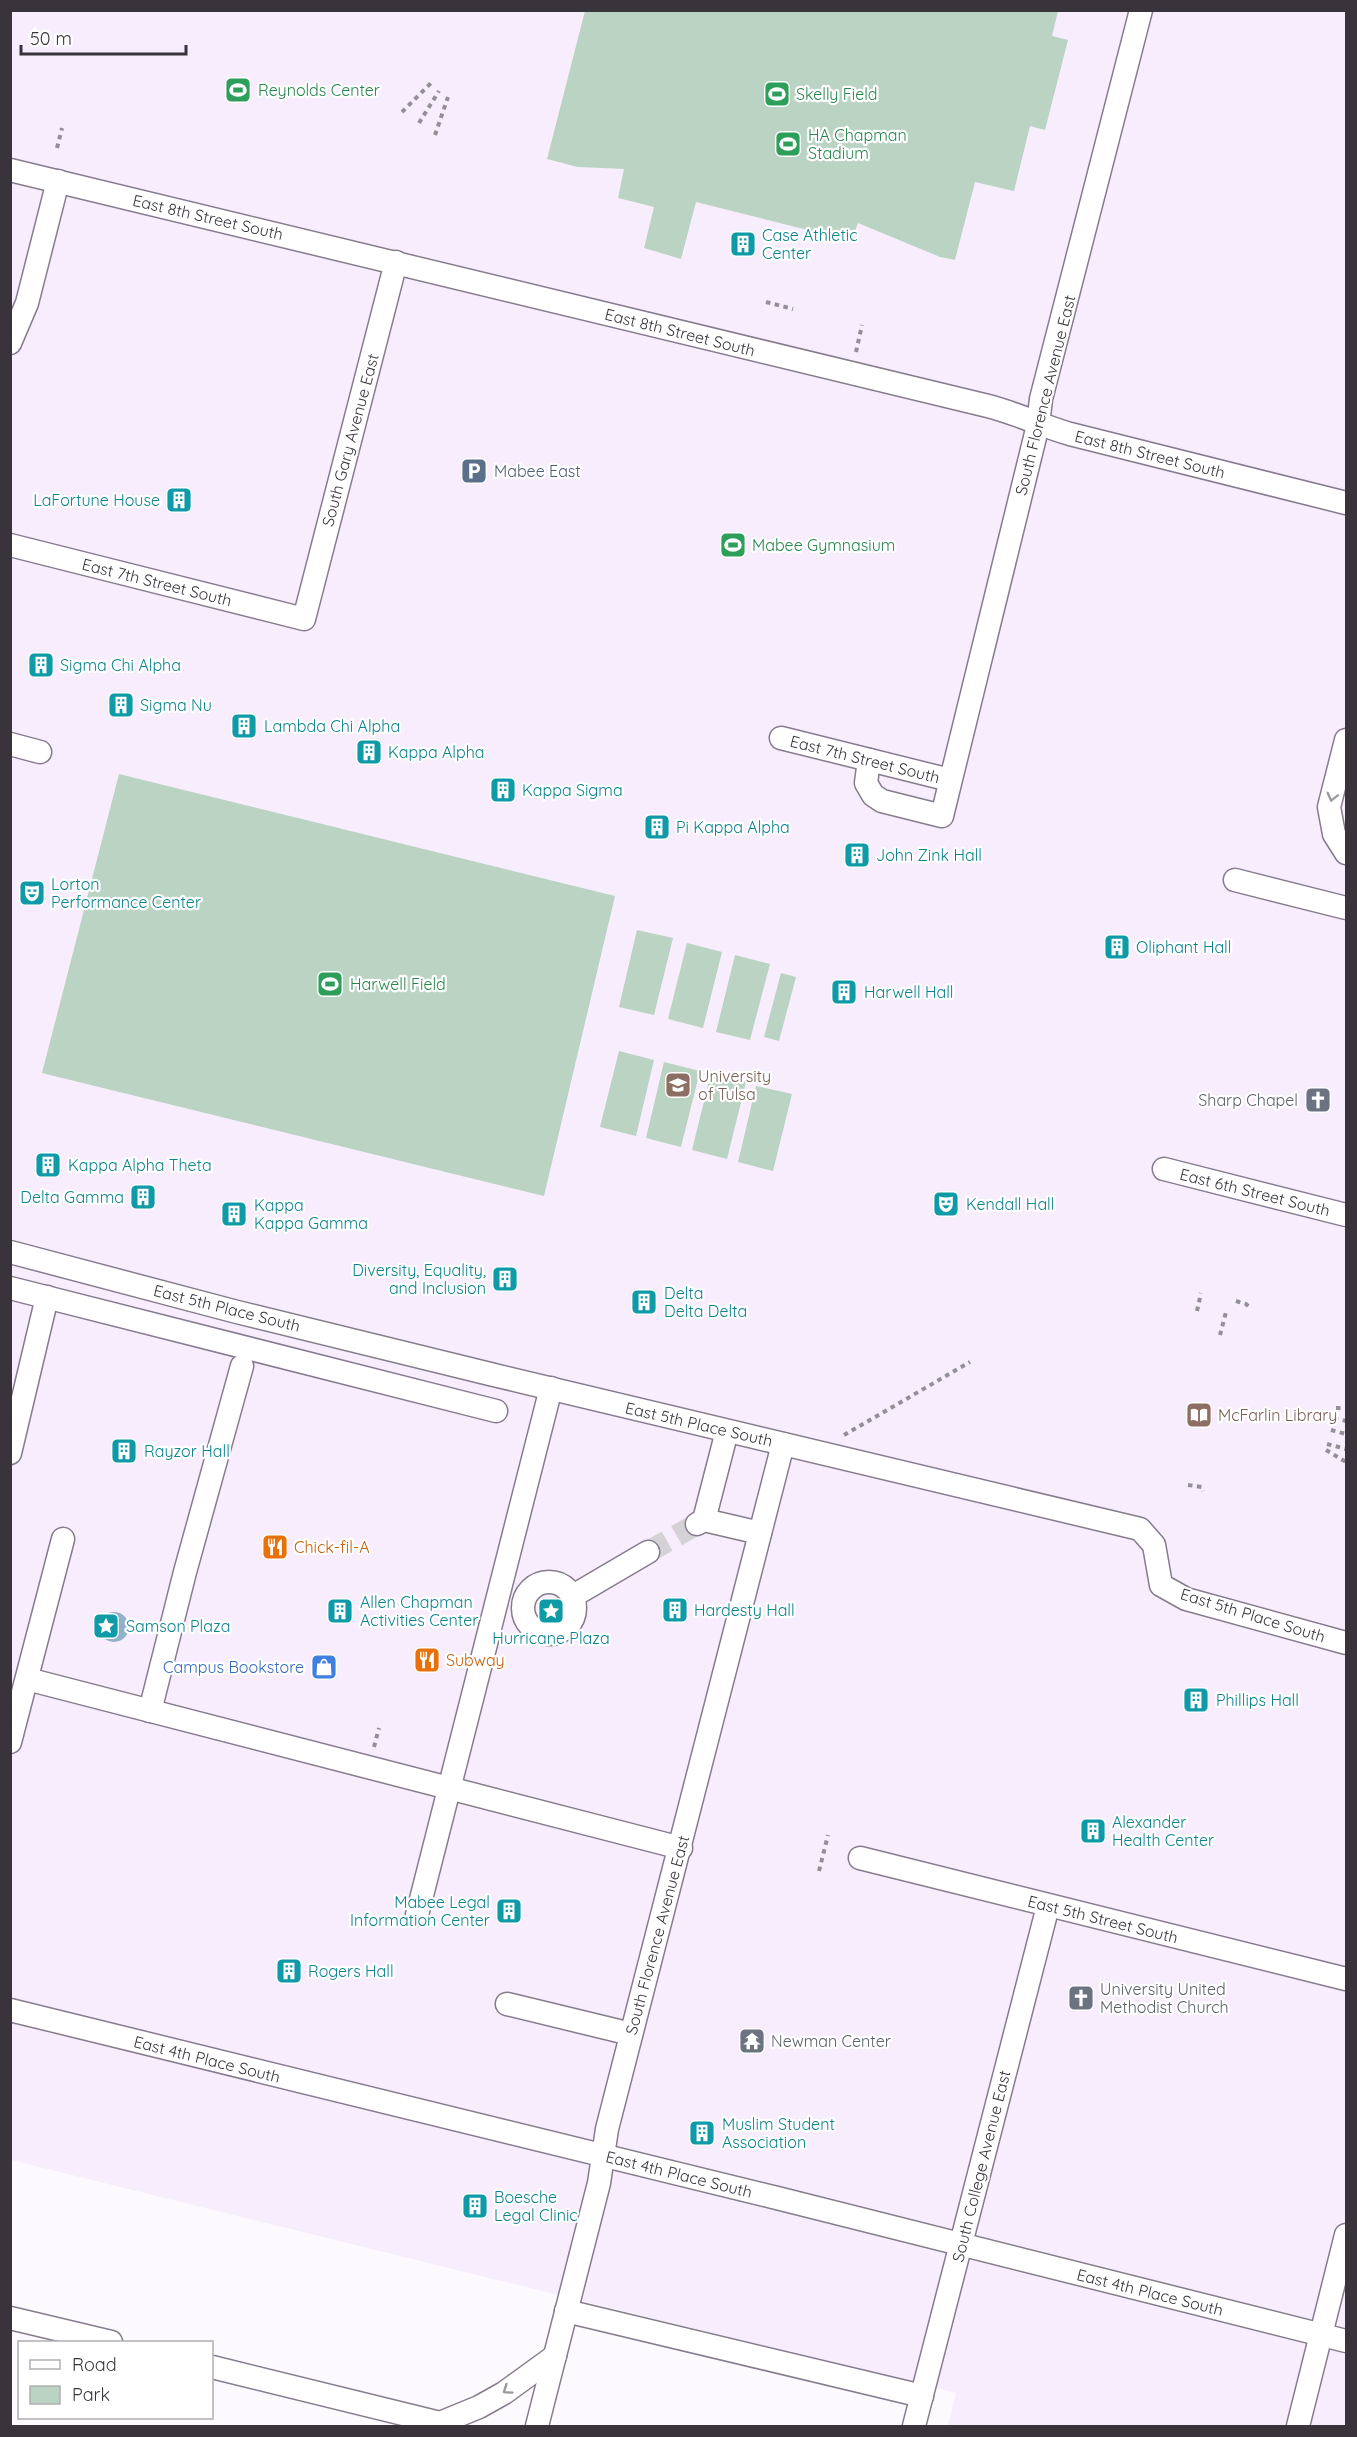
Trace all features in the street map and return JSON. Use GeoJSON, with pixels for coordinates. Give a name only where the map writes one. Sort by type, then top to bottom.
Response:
{"type":"FeatureCollection","features":[{"type":"Feature","properties":{"kind":"street","name":"South Florence Avenue East"},"geometry":{"type":"LineString","coordinates":[[869,760],[866,783],[873,795],[882,801],[907,809],[942,816],[1038,425],[1041,399],[1141,10]]}},
{"type":"Feature","properties":{"kind":"street","name":"East 8th Street South"},"geometry":{"type":"LineString","coordinates":[[10,170],[988,406],[1038,425],[1347,503]]}},
{"type":"Feature","properties":{"kind":"street"},"geometry":{"type":"LineString","coordinates":[[10,343],[27,303],[58,181]]}},
{"type":"Feature","properties":{"kind":"street","name":"South Gary Avenue East"},"geometry":{"type":"LineString","coordinates":[[304,619],[396,262]]}},
{"type":"Feature","properties":{"kind":"street","name":"East 7th Street South"},"geometry":{"type":"LineString","coordinates":[[10,545],[304,619]]}},
{"type":"Feature","properties":{"kind":"street","name":"East 7th Street South"},"geometry":{"type":"LineString","coordinates":[[781,738],[950,780]]}},
{"type":"Feature","properties":{"kind":"street"},"geometry":{"type":"LineString","coordinates":[[1347,740],[1329,807],[1334,834],[1347,852]]}},
{"type":"Feature","properties":{"kind":"street"},"geometry":{"type":"LineString","coordinates":[[10,744],[40,752]]}},
{"type":"Feature","properties":{"kind":"street"},"geometry":{"type":"LineString","coordinates":[[1235,880],[1347,908]]}},
{"type":"Feature","properties":{"kind":"street","name":"East 6th Street South"},"geometry":{"type":"LineString","coordinates":[[1164,1169],[1347,1215]]}},
{"type":"Feature","properties":{"kind":"street","name":"East 5th Place South"},"geometry":{"type":"LineString","coordinates":[[10,1252],[237,1312],[1140,1529],[1154,1545],[1161,1585],[1186,1599],[1347,1643]]}},
{"type":"Feature","properties":{"kind":"street","name":"East 5th Place South"},"geometry":{"type":"LineString","coordinates":[[10,1288],[496,1411]]}},
{"type":"Feature","properties":{"kind":"street"},"geometry":{"type":"LineString","coordinates":[[10,1453],[47,1297]]}},
{"type":"Feature","properties":{"kind":"street"},"geometry":{"type":"LineString","coordinates":[[150,1711],[185,1572],[242,1366]]}},
{"type":"Feature","properties":{"kind":"street"},"geometry":{"type":"LineString","coordinates":[[417,1915],[447,1789],[551,1388]]}},
{"type":"Feature","properties":{"kind":"street"},"geometry":{"type":"LineString","coordinates":[[727,1431],[701,1522],[760,1533]]}},
{"type":"Feature","properties":{"kind":"street","name":"South Florence Avenue East"},"geometry":{"type":"LineString","coordinates":[[537,2427],[593,2210],[607,2128],[681,1848],[783,1444]]}},
{"type":"Feature","properties":{"kind":"street"},"geometry":{"type":"LineString","coordinates":[[10,1742],[63,1539]]}},
{"type":"Feature","properties":{"kind":"street"},"geometry":{"type":"LineString","coordinates":[[573,1596],[648,1552]]}},
{"type":"Feature","properties":{"kind":"street"},"geometry":{"type":"LineString","coordinates":[[546,1582],[562,1585],[573,1596],[575,1614],[572,1623],[557,1634],[548,1635],[539,1633],[526,1621],[524,1603],[532,1589],[546,1582]]}},
{"type":"Feature","properties":{"kind":"street"},"geometry":{"type":"LineString","coordinates":[[497,1598],[524,1603]]}},
{"type":"Feature","properties":{"kind":"street"},"geometry":{"type":"LineString","coordinates":[[27,1679],[681,1848]]}},
{"type":"Feature","properties":{"kind":"street","name":"East 5th Street South"},"geometry":{"type":"LineString","coordinates":[[860,1858],[1347,1978]]}},
{"type":"Feature","properties":{"kind":"street","name":"South College Avenue East"},"geometry":{"type":"LineString","coordinates":[[914,2427],[1048,1906]]}},
{"type":"Feature","properties":{"kind":"street"},"geometry":{"type":"LineString","coordinates":[[507,2004],[631,2034]]}},
{"type":"Feature","properties":{"kind":"street","name":"East 4th Place South"},"geometry":{"type":"LineString","coordinates":[[10,2010],[1347,2341]]}},
{"type":"Feature","properties":{"kind":"street"},"geometry":{"type":"LineString","coordinates":[[1298,2427],[1347,2235]]}},
{"type":"Feature","properties":{"kind":"street"},"geometry":{"type":"LineString","coordinates":[[566,2312],[922,2396]]}},
{"type":"Feature","properties":{"kind":"street"},"geometry":{"type":"LineString","coordinates":[[10,2318],[103,2341]]}},
{"type":"Feature","properties":{"kind":"street"},"geometry":{"type":"LineString","coordinates":[[213,2367],[446,2425],[504,2393],[555,2356]]}},
{"type":"Feature","properties":{"kind":"path"},"geometry":{"type":"LineString","coordinates":[[402,112],[431,83]]}},
{"type":"Feature","properties":{"kind":"path"},"geometry":{"type":"LineString","coordinates":[[419,123],[439,91]]}},
{"type":"Feature","properties":{"kind":"path"},"geometry":{"type":"LineString","coordinates":[[435,135],[448,97]]}},
{"type":"Feature","properties":{"kind":"path"},"geometry":{"type":"LineString","coordinates":[[57,148],[62,128]]}},
{"type":"Feature","properties":{"kind":"path"},"geometry":{"type":"LineString","coordinates":[[766,302],[793,309]]}},
{"type":"Feature","properties":{"kind":"path"},"geometry":{"type":"LineString","coordinates":[[856,352],[862,325]]}},
{"type":"Feature","properties":{"kind":"path"},"geometry":{"type":"LineString","coordinates":[[1197,1311],[1201,1293]]}},
{"type":"Feature","properties":{"kind":"path"},"geometry":{"type":"LineString","coordinates":[[1236,1301],[1249,1307]]}},
{"type":"Feature","properties":{"kind":"path"},"geometry":{"type":"LineString","coordinates":[[1220,1335],[1226,1312]]}},
{"type":"Feature","properties":{"kind":"path"},"geometry":{"type":"LineString","coordinates":[[817,1451],[970,1362]]}},
{"type":"Feature","properties":{"kind":"path"},"geometry":{"type":"LineString","coordinates":[[1336,1408],[1347,1408]]}},
{"type":"Feature","properties":{"kind":"path"},"geometry":{"type":"LineString","coordinates":[[1334,1418],[1347,1421]]}},
{"type":"Feature","properties":{"kind":"path"},"geometry":{"type":"LineString","coordinates":[[1331,1430],[1347,1434]]}},
{"type":"Feature","properties":{"kind":"path"},"geometry":{"type":"LineString","coordinates":[[1327,1444],[1347,1449]]}},
{"type":"Feature","properties":{"kind":"path"},"geometry":{"type":"LineString","coordinates":[[1326,1450],[1347,1462]]}},
{"type":"Feature","properties":{"kind":"path"},"geometry":{"type":"LineString","coordinates":[[1188,1485],[1202,1487],[1203,1491]]}},
{"type":"Feature","properties":{"kind":"path"},"geometry":{"type":"LineString","coordinates":[[819,1871],[828,1835]]}},
{"type":"Feature","properties":{"kind":"shaded area","name":"University of Tulsa"},"geometry":{"type":"Polygon","coordinates":[[[11,11],[1346,11],[1346,2426],[948,2426],[956,2393],[11,2160],[11,11]]]}},
{"type":"Feature","properties":{"kind":"green space","name":"HA Chapman Stadium"},"geometry":{"type":"Polygon","coordinates":[[[585,11],[1058,11],[1052,36],[1068,40],[1045,130],[1030,126],[1014,191],[975,182],[955,260],[940,257],[858,223],[854,234],[843,239],[696,202],[681,259],[644,248],[654,207],[618,198],[624,169],[578,167],[547,159],[585,11]]]}},
{"type":"Feature","properties":{"kind":"green space","name":"Harwell Field"},"geometry":{"type":"Polygon","coordinates":[[[119,774],[615,896],[544,1196],[42,1073],[119,774]]]}},
{"type":"Feature","properties":{"kind":"green space"},"geometry":{"type":"Polygon","coordinates":[[[637,930],[673,938],[654,1015],[619,1007],[637,930]]]}},
{"type":"Feature","properties":{"kind":"green space"},"geometry":{"type":"Polygon","coordinates":[[[687,943],[722,952],[703,1028],[668,1019],[687,943]]]}},
{"type":"Feature","properties":{"kind":"green space"},"geometry":{"type":"Polygon","coordinates":[[[735,955],[770,964],[750,1040],[716,1032],[735,955]]]}},
{"type":"Feature","properties":{"kind":"green space"},"geometry":{"type":"Polygon","coordinates":[[[781,973],[796,977],[779,1041],[764,1037],[781,973]]]}},
{"type":"Feature","properties":{"kind":"green space"},"geometry":{"type":"Polygon","coordinates":[[[619,1051],[654,1060],[636,1136],[600,1127],[619,1051]]]}},
{"type":"Feature","properties":{"kind":"green space"},"geometry":{"type":"Polygon","coordinates":[[[664,1062],[700,1071],[681,1147],[646,1138],[664,1062]]]}},
{"type":"Feature","properties":{"kind":"green space"},"geometry":{"type":"Polygon","coordinates":[[[711,1073],[746,1082],[727,1159],[692,1150],[711,1073]]]}},
{"type":"Feature","properties":{"kind":"green space"},"geometry":{"type":"Polygon","coordinates":[[[756,1086],[792,1094],[773,1171],[738,1162],[756,1086]]]}},
{"type":"Feature","properties":{"kind":"water"},"geometry":{"type":"Polygon","coordinates":[[[114,1612],[125,1616],[129,1627],[125,1638],[114,1642],[103,1638],[99,1627],[103,1616],[114,1612]]]}},
{"type":"Feature","properties":{"kind":"tunnel"},"geometry":{"type":"LineString","coordinates":[[648,1552],[697,1524]]}},
{"type":"Feature","properties":{"kind":"place","name":"Reynolds Center"},"geometry":{"type":"Point","coordinates":[238,90]}},
{"type":"Feature","properties":{"kind":"place","name":"Skelly Field"},"geometry":{"type":"Point","coordinates":[777,94]}},
{"type":"Feature","properties":{"kind":"place","name":"HA Chapman Stadium"},"geometry":{"type":"Point","coordinates":[788,144]}},
{"type":"Feature","properties":{"kind":"place","name":"Case Athletic Center"},"geometry":{"type":"Point","coordinates":[743,244]}},
{"type":"Feature","properties":{"kind":"place","name":"Mabee East"},"geometry":{"type":"Point","coordinates":[474,471]}},
{"type":"Feature","properties":{"kind":"place","name":"LaFortune House"},"geometry":{"type":"Point","coordinates":[179,500]}},
{"type":"Feature","properties":{"kind":"place","name":"Mabee Gymnasium"},"geometry":{"type":"Point","coordinates":[733,545]}},
{"type":"Feature","properties":{"kind":"place","name":"Sigma Chi Alpha"},"geometry":{"type":"Point","coordinates":[41,665]}},
{"type":"Feature","properties":{"kind":"place","name":"Sigma Nu"},"geometry":{"type":"Point","coordinates":[121,705]}},
{"type":"Feature","properties":{"kind":"place","name":"Lambda Chi Alpha"},"geometry":{"type":"Point","coordinates":[244,726]}},
{"type":"Feature","properties":{"kind":"place","name":"Kappa Alpha"},"geometry":{"type":"Point","coordinates":[369,752]}},
{"type":"Feature","properties":{"kind":"place","name":"Kappa Sigma"},"geometry":{"type":"Point","coordinates":[503,790]}},
{"type":"Feature","properties":{"kind":"place","name":"Pi Kappa Alpha"},"geometry":{"type":"Point","coordinates":[657,827]}},
{"type":"Feature","properties":{"kind":"place","name":"John Zink Hall"},"geometry":{"type":"Point","coordinates":[857,855]}},
{"type":"Feature","properties":{"kind":"place","name":"Lorton Performance Center"},"geometry":{"type":"Point","coordinates":[32,893]}},
{"type":"Feature","properties":{"kind":"place","name":"Oliphant Hall"},"geometry":{"type":"Point","coordinates":[1117,947]}},
{"type":"Feature","properties":{"kind":"place","name":"Harwell Field"},"geometry":{"type":"Point","coordinates":[330,984]}},
{"type":"Feature","properties":{"kind":"place","name":"Harwell Hall"},"geometry":{"type":"Point","coordinates":[844,992]}},
{"type":"Feature","properties":{"kind":"place","name":"University of Tulsa"},"geometry":{"type":"Point","coordinates":[678,1085]}},
{"type":"Feature","properties":{"kind":"place","name":"Sharp Chapel"},"geometry":{"type":"Point","coordinates":[1318,1100]}},
{"type":"Feature","properties":{"kind":"place","name":"Kappa Alpha Theta"},"geometry":{"type":"Point","coordinates":[48,1165]}},
{"type":"Feature","properties":{"kind":"place","name":"Delta Gamma"},"geometry":{"type":"Point","coordinates":[143,1197]}},
{"type":"Feature","properties":{"kind":"place","name":"Kendall Hall"},"geometry":{"type":"Point","coordinates":[946,1204]}},
{"type":"Feature","properties":{"kind":"place","name":"Kappa Kappa Gamma"},"geometry":{"type":"Point","coordinates":[234,1214]}},
{"type":"Feature","properties":{"kind":"place","name":"Diversity, Equality, and Inclusion"},"geometry":{"type":"Point","coordinates":[505,1279]}},
{"type":"Feature","properties":{"kind":"place","name":"Delta Delta Delta"},"geometry":{"type":"Point","coordinates":[644,1302]}},
{"type":"Feature","properties":{"kind":"place","name":"McFarlin Library"},"geometry":{"type":"Point","coordinates":[1199,1415]}},
{"type":"Feature","properties":{"kind":"place","name":"Rayzor Hall"},"geometry":{"type":"Point","coordinates":[124,1451]}},
{"type":"Feature","properties":{"kind":"place","name":"Chick-fil-A"},"geometry":{"type":"Point","coordinates":[275,1547]}},
{"type":"Feature","properties":{"kind":"place","name":"Hardesty Hall"},"geometry":{"type":"Point","coordinates":[675,1610]}},
{"type":"Feature","properties":{"kind":"place","name":"Allen Chapman Activities Center"},"geometry":{"type":"Point","coordinates":[340,1611]}},
{"type":"Feature","properties":{"kind":"place","name":"Hurricane Plaza"},"geometry":{"type":"Point","coordinates":[551,1611]}},
{"type":"Feature","properties":{"kind":"place","name":"Samson Plaza"},"geometry":{"type":"Point","coordinates":[106,1626]}},
{"type":"Feature","properties":{"kind":"place","name":"Subway"},"geometry":{"type":"Point","coordinates":[427,1660]}},
{"type":"Feature","properties":{"kind":"place","name":"Campus Bookstore"},"geometry":{"type":"Point","coordinates":[324,1667]}},
{"type":"Feature","properties":{"kind":"place","name":"Phillips Hall"},"geometry":{"type":"Point","coordinates":[1196,1700]}},
{"type":"Feature","properties":{"kind":"place","name":"Alexander Health Center"},"geometry":{"type":"Point","coordinates":[1093,1831]}},
{"type":"Feature","properties":{"kind":"place","name":"Mabee Legal Information Center"},"geometry":{"type":"Point","coordinates":[509,1911]}},
{"type":"Feature","properties":{"kind":"place","name":"Rogers Hall"},"geometry":{"type":"Point","coordinates":[289,1971]}},
{"type":"Feature","properties":{"kind":"place","name":"University United Methodist Church"},"geometry":{"type":"Point","coordinates":[1081,1998]}},
{"type":"Feature","properties":{"kind":"place","name":"Newman Center"},"geometry":{"type":"Point","coordinates":[752,2041]}},
{"type":"Feature","properties":{"kind":"place","name":"Muslim Student Association"},"geometry":{"type":"Point","coordinates":[702,2133]}},
{"type":"Feature","properties":{"kind":"place","name":"Boesche Legal Clinic"},"geometry":{"type":"Point","coordinates":[475,2206]}}]}
